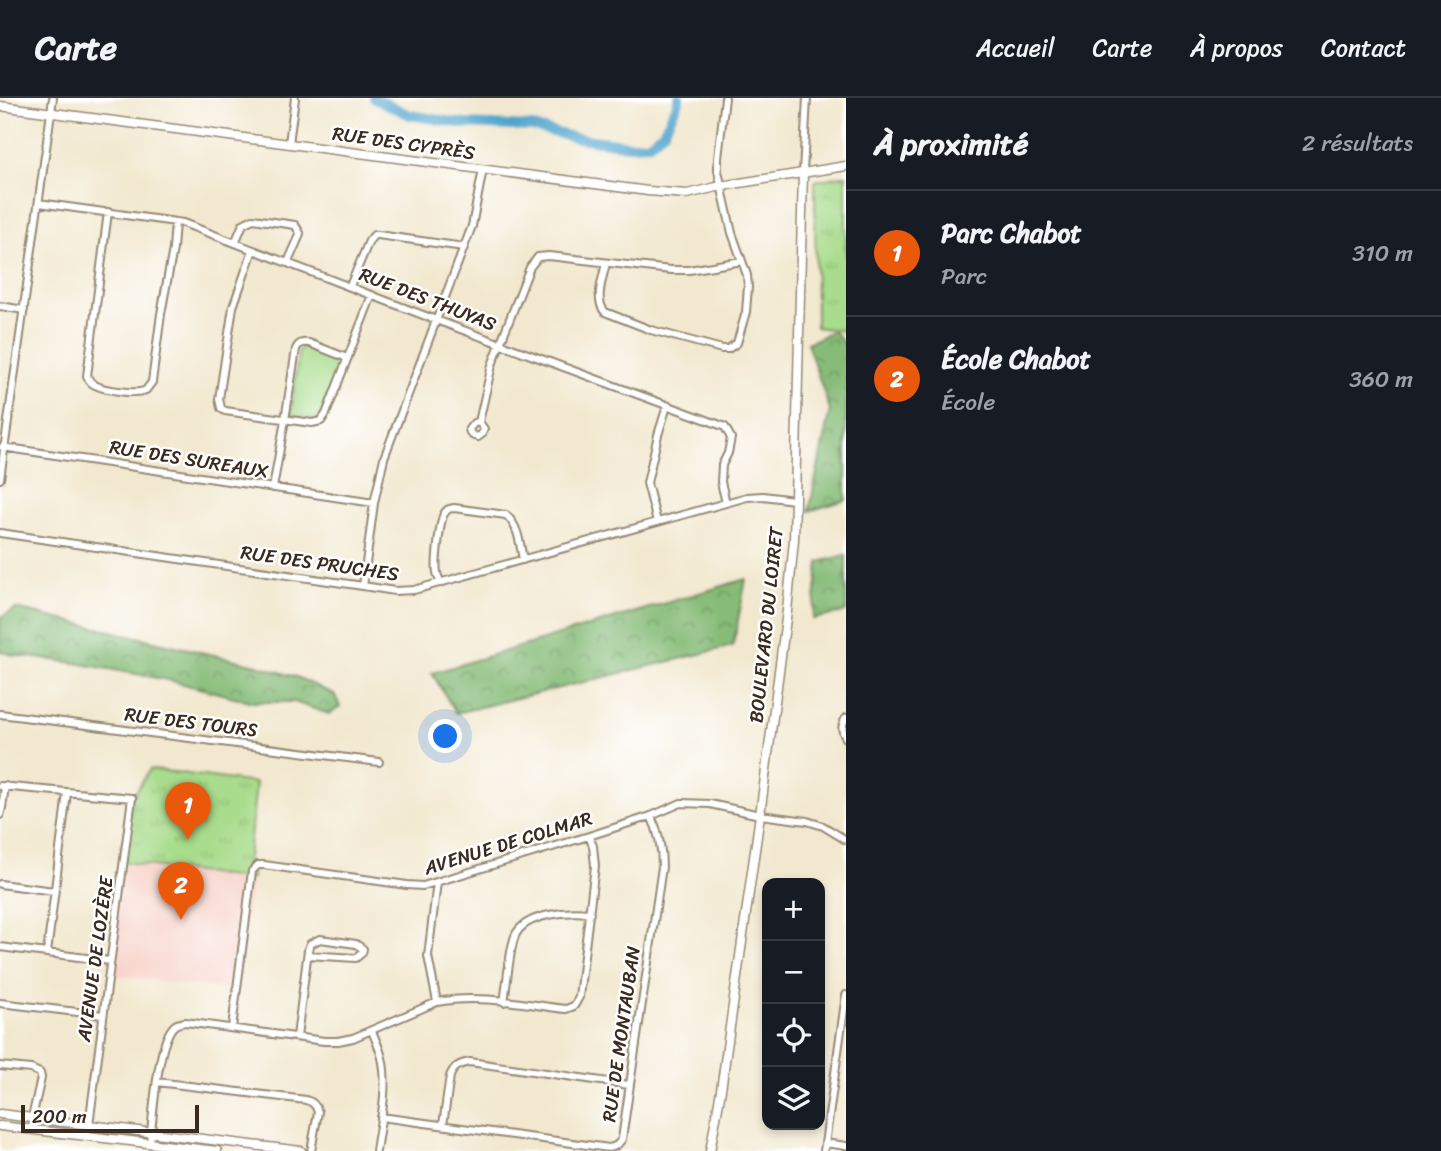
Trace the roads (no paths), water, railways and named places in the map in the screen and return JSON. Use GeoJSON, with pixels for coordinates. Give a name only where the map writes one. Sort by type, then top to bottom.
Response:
{"type":"FeatureCollection","features":[{"type":"Feature","properties":{"kind":"street"},"geometry":{"type":"LineString","coordinates":[[0,479],[2,447],[53,98]]}},
{"type":"Feature","properties":{"kind":"street"},"geometry":{"type":"LineString","coordinates":[[289,143],[295,98]]}},
{"type":"Feature","properties":{"kind":"street"},"geometry":{"type":"LineString","coordinates":[[606,263],[600,301],[605,312],[650,330],[722,349],[728,349],[737,343],[746,312],[748,287],[718,171],[725,98]]}},
{"type":"Feature","properties":{"kind":"street","name":"BOULEVARD DU LOIRET"},"geometry":{"type":"LineString","coordinates":[[710,1151],[721,1090],[787,611],[793,540],[807,98]]}},
{"type":"Feature","properties":{"kind":"street","name":"RUE DES CYPRÈS"},"geometry":{"type":"LineString","coordinates":[[0,106],[687,194],[846,166]]}},
{"type":"Feature","properties":{"kind":"street"},"geometry":{"type":"LineString","coordinates":[[363,586],[374,503],[384,458],[472,226],[483,169]]}},
{"type":"Feature","properties":{"kind":"street","name":"RUE DES THUYAS"},"geometry":{"type":"LineString","coordinates":[[39,203],[183,223],[725,427],[731,438],[722,465],[721,482],[726,502]]}},
{"type":"Feature","properties":{"kind":"street"},"geometry":{"type":"LineString","coordinates":[[108,212],[87,376],[89,381],[98,387],[138,393],[146,390],[152,382],[175,222]]}},
{"type":"Feature","properties":{"kind":"street"},"geometry":{"type":"LineString","coordinates":[[235,243],[243,225],[253,219],[295,225],[300,233],[288,262]]}},
{"type":"Feature","properties":{"kind":"street"},"geometry":{"type":"LineString","coordinates":[[350,286],[369,241],[374,236],[464,247]]}},
{"type":"Feature","properties":{"kind":"street"},"geometry":{"type":"LineString","coordinates":[[253,250],[233,307],[219,404],[230,412],[312,423],[321,421],[372,295]]}},
{"type":"Feature","properties":{"kind":"street"},"geometry":{"type":"LineString","coordinates":[[479,422],[492,365],[530,267],[538,257],[671,270],[689,270],[742,261]]}},
{"type":"Feature","properties":{"kind":"street"},"geometry":{"type":"LineString","coordinates":[[0,306],[24,310]]}},
{"type":"Feature","properties":{"kind":"street"},"geometry":{"type":"LineString","coordinates":[[273,488],[296,349],[299,344],[309,342],[347,358]]}},
{"type":"Feature","properties":{"kind":"street"},"geometry":{"type":"LineString","coordinates":[[657,522],[647,483],[667,406]]}},
{"type":"Feature","properties":{"kind":"street","name":"RUE DES SUREAUX"},"geometry":{"type":"LineString","coordinates":[[2,447],[374,503]]}},
{"type":"Feature","properties":{"kind":"street","name":"RUE DES PRUCHES"},"geometry":{"type":"LineString","coordinates":[[0,533],[395,591],[414,590],[441,583],[747,497],[793,500]]}},
{"type":"Feature","properties":{"kind":"street"},"geometry":{"type":"LineString","coordinates":[[441,583],[436,561],[442,519],[449,509],[506,515],[515,526],[523,560]]}},
{"type":"Feature","properties":{"kind":"street","name":"RUE DES TOURS"},"geometry":{"type":"LineString","coordinates":[[0,714],[379,762]]}},
{"type":"Feature","properties":{"kind":"street"},"geometry":{"type":"LineString","coordinates":[[846,718],[842,723],[846,738]]}},
{"type":"Feature","properties":{"kind":"street"},"geometry":{"type":"LineString","coordinates":[[0,814],[2,786],[67,793],[47,953]]}},
{"type":"Feature","properties":{"kind":"street","name":"AVENUE DE LOZÈRE"},"geometry":{"type":"LineString","coordinates":[[67,793],[132,798],[89,1125]]}},
{"type":"Feature","properties":{"kind":"street","name":"AVENUE DE COLMAR"},"geometry":{"type":"LineString","coordinates":[[232,1028],[252,871],[258,865],[423,886],[589,836],[651,816],[681,803],[710,804],[760,815],[807,821],[823,826],[846,840]]}},
{"type":"Feature","properties":{"kind":"street","name":"RUE DE MONTAUBAN"},"geometry":{"type":"LineString","coordinates":[[381,1117],[609,1148],[622,1139],[662,867],[659,836],[651,816]]}},
{"type":"Feature","properties":{"kind":"street"},"geometry":{"type":"LineString","coordinates":[[150,1138],[164,1044],[175,1025],[185,1022],[338,1041],[372,1031],[437,1002],[468,999],[566,1009],[574,1006],[579,997],[595,866],[589,836]]}},
{"type":"Feature","properties":{"kind":"street"},"geometry":{"type":"LineString","coordinates":[[437,882],[428,956],[437,1002]]}},
{"type":"Feature","properties":{"kind":"street"},"geometry":{"type":"LineString","coordinates":[[0,884],[54,891]]}},
{"type":"Feature","properties":{"kind":"street"},"geometry":{"type":"LineString","coordinates":[[504,1002],[513,941],[519,929],[557,913],[590,913]]}},
{"type":"Feature","properties":{"kind":"street"},"geometry":{"type":"LineString","coordinates":[[297,1037],[308,955],[310,944],[320,939],[356,944],[362,949],[362,953],[356,958],[308,955]]}},
{"type":"Feature","properties":{"kind":"street"},"geometry":{"type":"LineString","coordinates":[[0,947],[110,961]]}},
{"type":"Feature","properties":{"kind":"street"},"geometry":{"type":"LineString","coordinates":[[846,995],[825,1147],[846,1146]]}},
{"type":"Feature","properties":{"kind":"street"},"geometry":{"type":"LineString","coordinates":[[0,1003],[103,1015]]}},
{"type":"Feature","properties":{"kind":"street"},"geometry":{"type":"LineString","coordinates":[[372,1031],[383,1062],[384,1089],[376,1151]]}},
{"type":"Feature","properties":{"kind":"street"},"geometry":{"type":"LineString","coordinates":[[443,1125],[450,1076],[452,1070],[461,1063],[470,1062],[629,1085]]}},
{"type":"Feature","properties":{"kind":"street"},"geometry":{"type":"LineString","coordinates":[[0,1066],[31,1069],[40,1073],[32,1118]]}},
{"type":"Feature","properties":{"kind":"street"},"geometry":{"type":"LineString","coordinates":[[157,1082],[311,1101],[318,1112],[311,1151]]}},
{"type":"Feature","properties":{"kind":"street"},"geometry":{"type":"LineString","coordinates":[[0,1114],[89,1125],[218,1151]]}},
{"type":"Feature","properties":{"kind":"street"},"geometry":{"type":"LineString","coordinates":[[0,1126],[301,1151]]}},
{"type":"Feature","properties":{"kind":"waterway"},"geometry":{"type":"LineString","coordinates":[[374,98],[410,115],[465,124],[532,127],[578,138],[629,145],[648,144],[663,132],[679,98]]}},
{"type":"Feature","properties":{"kind":"place","name":"Parc Chabot"},"geometry":{"type":"Point","coordinates":[188,840]}},
{"type":"Feature","properties":{"kind":"place","name":"École Chabot"},"geometry":{"type":"Point","coordinates":[181,920]}}]}
